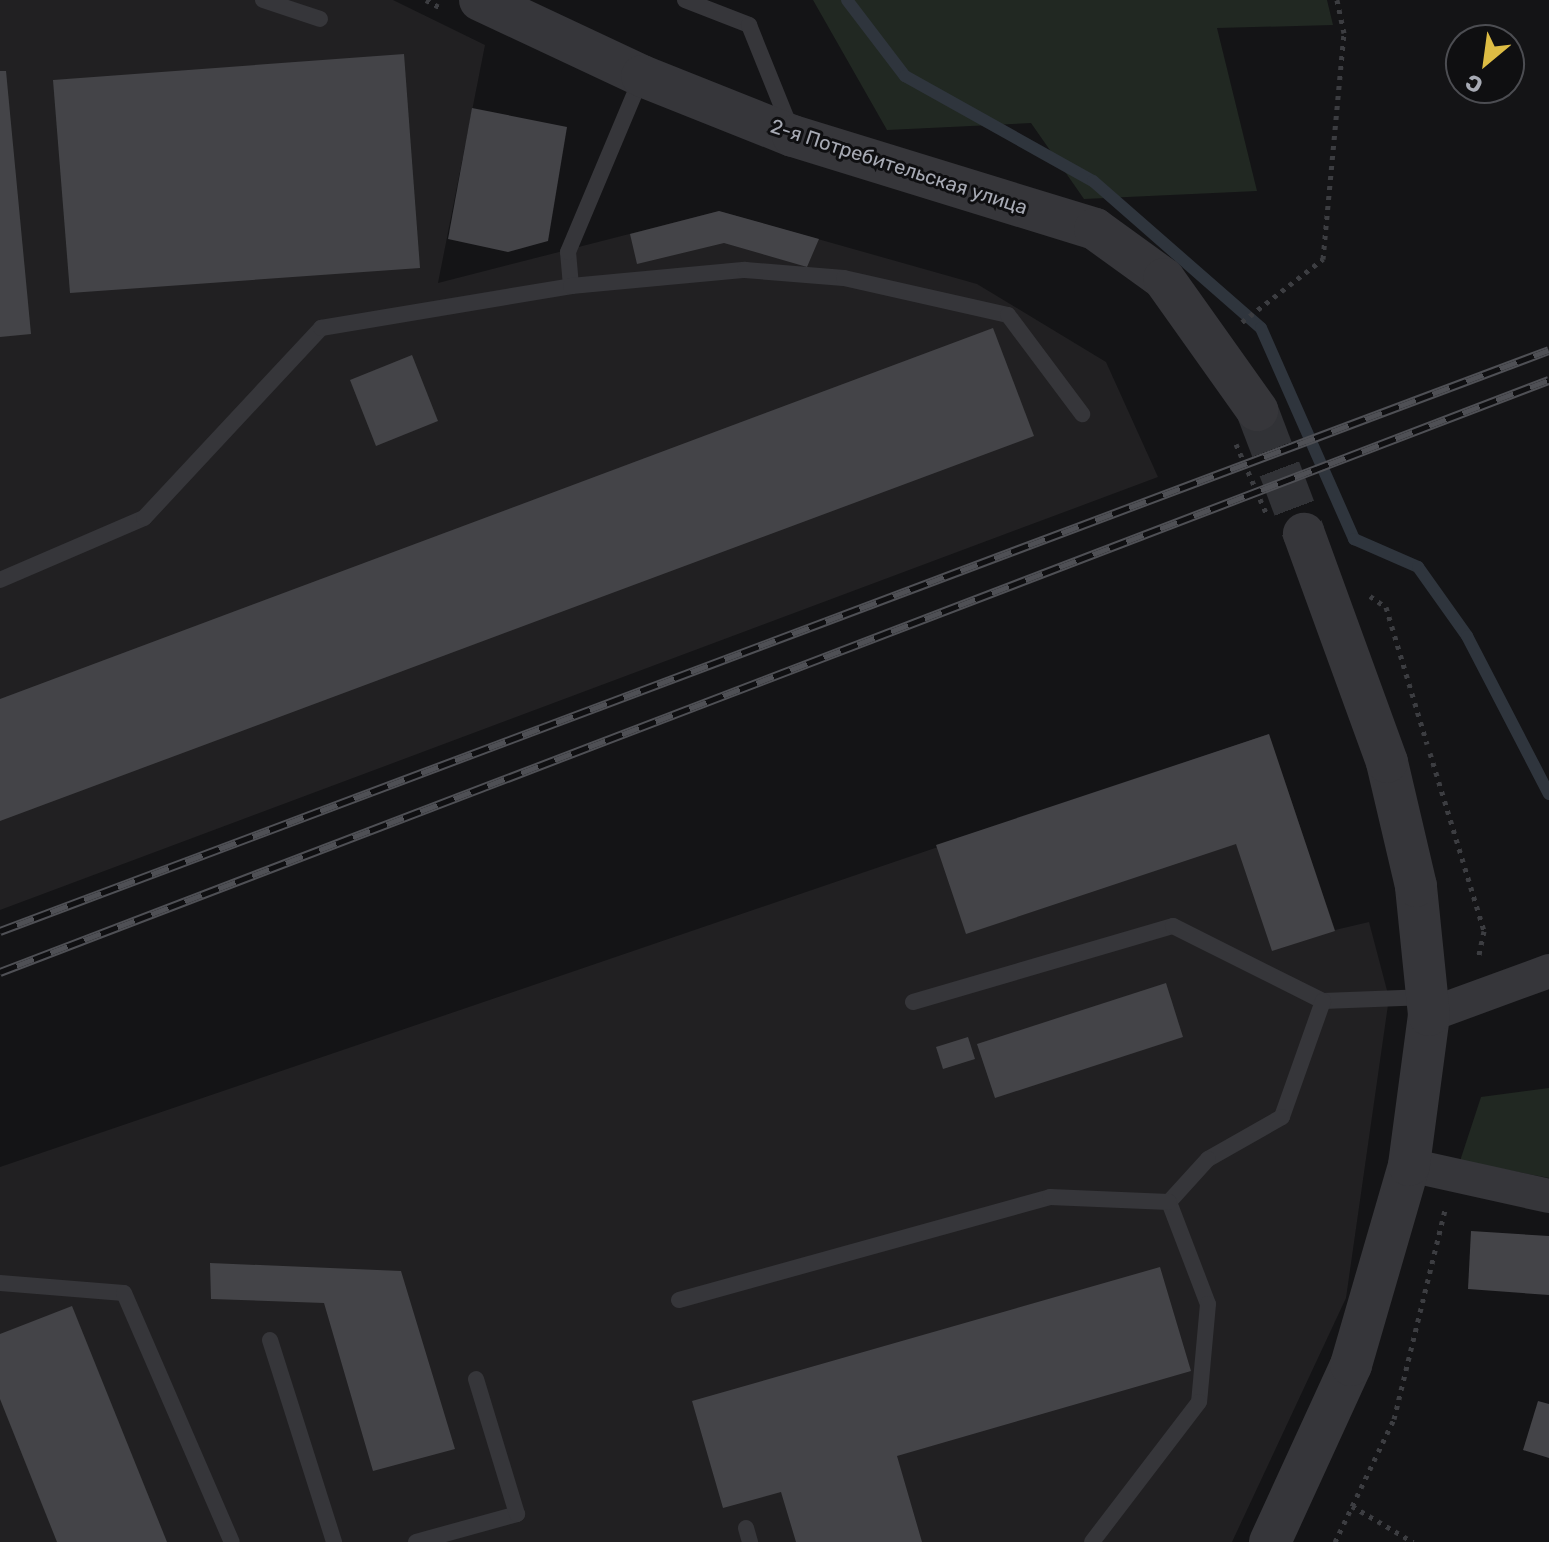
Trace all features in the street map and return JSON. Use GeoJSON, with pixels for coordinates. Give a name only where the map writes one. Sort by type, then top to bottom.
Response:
{"type":"FeatureCollection","features":[{"type":"Feature","properties":{"kind":"street","name":"2-я Потребительская улица"},"geometry":{"type":"LineString","coordinates":[[494,7],[642,76],[793,136],[1095,229],[1164,279],[1211,346],[1244,421]]}},
{"type":"Feature","properties":{"kind":"street"},"geometry":{"type":"LineString","coordinates":[[1270,1542],[1351,1365],[1409,1165],[1429,1006],[1416,886],[1387,762],[1296,536]]}},
{"type":"Feature","properties":{"kind":"street"},"geometry":{"type":"LineString","coordinates":[[1429,1006],[1470,998],[1549,971]]}},
{"type":"Feature","properties":{"kind":"street"},"geometry":{"type":"LineString","coordinates":[[1409,1165],[1549,1196]]}},
{"type":"Feature","properties":{"kind":"lane"},"geometry":{"type":"LineString","coordinates":[[263,0],[320,19]]}},
{"type":"Feature","properties":{"kind":"lane"},"geometry":{"type":"LineString","coordinates":[[685,0],[749,25],[793,136]]}},
{"type":"Feature","properties":{"kind":"lane"},"geometry":{"type":"LineString","coordinates":[[571,286],[568,252],[642,76]]}},
{"type":"Feature","properties":{"kind":"lane"},"geometry":{"type":"LineString","coordinates":[[0,580],[144,518],[321,328],[571,286],[745,270],[844,278],[1008,315],[1082,414]]}},
{"type":"Feature","properties":{"kind":"lane"},"geometry":{"type":"LineString","coordinates":[[913,1002],[1173,926],[1323,1001],[1429,1006]]}},
{"type":"Feature","properties":{"kind":"lane"},"geometry":{"type":"LineString","coordinates":[[1169,1202],[1208,1159],[1282,1117],[1323,1001]]}},
{"type":"Feature","properties":{"kind":"lane"},"geometry":{"type":"LineString","coordinates":[[679,1300],[1050,1197],[1169,1202]]}},
{"type":"Feature","properties":{"kind":"lane"},"geometry":{"type":"LineString","coordinates":[[1092,1542],[1199,1402],[1208,1304],[1169,1202]]}},
{"type":"Feature","properties":{"kind":"lane"},"geometry":{"type":"LineString","coordinates":[[0,1283],[124,1293],[232,1542]]}},
{"type":"Feature","properties":{"kind":"lane"},"geometry":{"type":"LineString","coordinates":[[270,1340],[334,1542]]}},
{"type":"Feature","properties":{"kind":"lane"},"geometry":{"type":"LineString","coordinates":[[416,1542],[517,1514],[476,1379]]}},
{"type":"Feature","properties":{"kind":"path"},"geometry":{"type":"LineString","coordinates":[[426,0],[494,7]]}},
{"type":"Feature","properties":{"kind":"path"},"geometry":{"type":"LineString","coordinates":[[1211,346],[1323,259],[1344,33],[1337,0]]}},
{"type":"Feature","properties":{"kind":"path"},"geometry":{"type":"LineString","coordinates":[[1244,421],[1296,536],[1386,607],[1484,931],[1470,998]]}},
{"type":"Feature","properties":{"kind":"path"},"geometry":{"type":"LineString","coordinates":[[1335,1542],[1394,1419],[1453,1177]]}},
{"type":"Feature","properties":{"kind":"path"},"geometry":{"type":"LineString","coordinates":[[1352,1506],[1413,1542]]}},
{"type":"Feature","properties":{"kind":"shaded area"},"geometry":{"type":"Polygon","coordinates":[[[0,0],[393,0],[485,45],[438,283],[719,211],[977,284],[1106,362],[1158,477],[0,910],[0,0]]]}},
{"type":"Feature","properties":{"kind":"shaded area"},"geometry":{"type":"Polygon","coordinates":[[[813,0],[1327,0],[1333,25],[1217,28],[1257,191],[1084,199],[1031,123],[887,130],[813,0]]]}},
{"type":"Feature","properties":{"kind":"shaded area"},"geometry":{"type":"Polygon","coordinates":[[[1269,734],[1335,930],[1369,922],[1389,998],[1346,1298],[1232,1542],[0,1542],[0,1167],[1269,734]]]}},
{"type":"Feature","properties":{"kind":"shaded area"},"geometry":{"type":"Polygon","coordinates":[[[1549,1088],[1549,1178],[1460,1161],[1481,1097],[1549,1088]]]}},
{"type":"Feature","properties":{"kind":"building"},"geometry":{"type":"Polygon","coordinates":[[[404,54],[420,268],[70,293],[53,80],[404,54]]]}},
{"type":"Feature","properties":{"kind":"building"},"geometry":{"type":"Polygon","coordinates":[[[0,71],[6,71],[31,334],[0,337],[0,71]]]}},
{"type":"Feature","properties":{"kind":"building"},"geometry":{"type":"Polygon","coordinates":[[[472,108],[567,127],[548,241],[508,252],[448,239],[472,108]]]}},
{"type":"Feature","properties":{"kind":"building"},"geometry":{"type":"Polygon","coordinates":[[[719,211],[819,239],[807,267],[724,243],[637,264],[630,234],[719,211]]]}},
{"type":"Feature","properties":{"kind":"building"},"geometry":{"type":"Polygon","coordinates":[[[993,328],[1034,436],[0,821],[0,699],[993,328]]]}},
{"type":"Feature","properties":{"kind":"building"},"geometry":{"type":"Polygon","coordinates":[[[412,355],[438,421],[376,446],[350,380],[412,355]]]}},
{"type":"Feature","properties":{"kind":"building"},"geometry":{"type":"Polygon","coordinates":[[[1269,734],[1335,931],[1272,951],[1236,844],[966,934],[936,845],[1269,734]]]}},
{"type":"Feature","properties":{"kind":"building"},"geometry":{"type":"Polygon","coordinates":[[[1166,983],[1183,1037],[995,1098],[977,1044],[1166,983]]]}},
{"type":"Feature","properties":{"kind":"building"},"geometry":{"type":"Polygon","coordinates":[[[968,1037],[975,1059],[943,1069],[936,1047],[968,1037]]]}},
{"type":"Feature","properties":{"kind":"building"},"geometry":{"type":"Polygon","coordinates":[[[1471,1231],[1549,1236],[1549,1295],[1468,1289],[1471,1231]]]}},
{"type":"Feature","properties":{"kind":"building"},"geometry":{"type":"Polygon","coordinates":[[[210,1263],[401,1271],[455,1449],[373,1471],[324,1303],[211,1299],[210,1263]]]}},
{"type":"Feature","properties":{"kind":"building"},"geometry":{"type":"Polygon","coordinates":[[[1160,1267],[1191,1371],[897,1456],[922,1542],[796,1542],[781,1492],[723,1508],[692,1401],[1160,1267]]]}},
{"type":"Feature","properties":{"kind":"building"},"geometry":{"type":"Polygon","coordinates":[[[72,1306],[167,1542],[57,1542],[0,1399],[0,1334],[72,1306]]]}},
{"type":"Feature","properties":{"kind":"building"},"geometry":{"type":"Polygon","coordinates":[[[1538,1401],[1549,1404],[1549,1458],[1523,1450],[1538,1401]]]}},
{"type":"Feature","properties":{"kind":"waterway"},"geometry":{"type":"LineString","coordinates":[[847,0],[905,76],[1093,181],[1261,328],[1354,539],[1418,567],[1467,636],[1549,794]]}},
{"type":"Feature","properties":{"kind":"tunnel"},"geometry":{"type":"LineString","coordinates":[[1257,410],[1304,534]]}},
{"type":"Feature","properties":{"kind":"railway"},"geometry":{"type":"LineString","coordinates":[[0,931],[1549,350]]}},
{"type":"Feature","properties":{"kind":"railway"},"geometry":{"type":"LineString","coordinates":[[0,972],[1549,380]]}}]}
